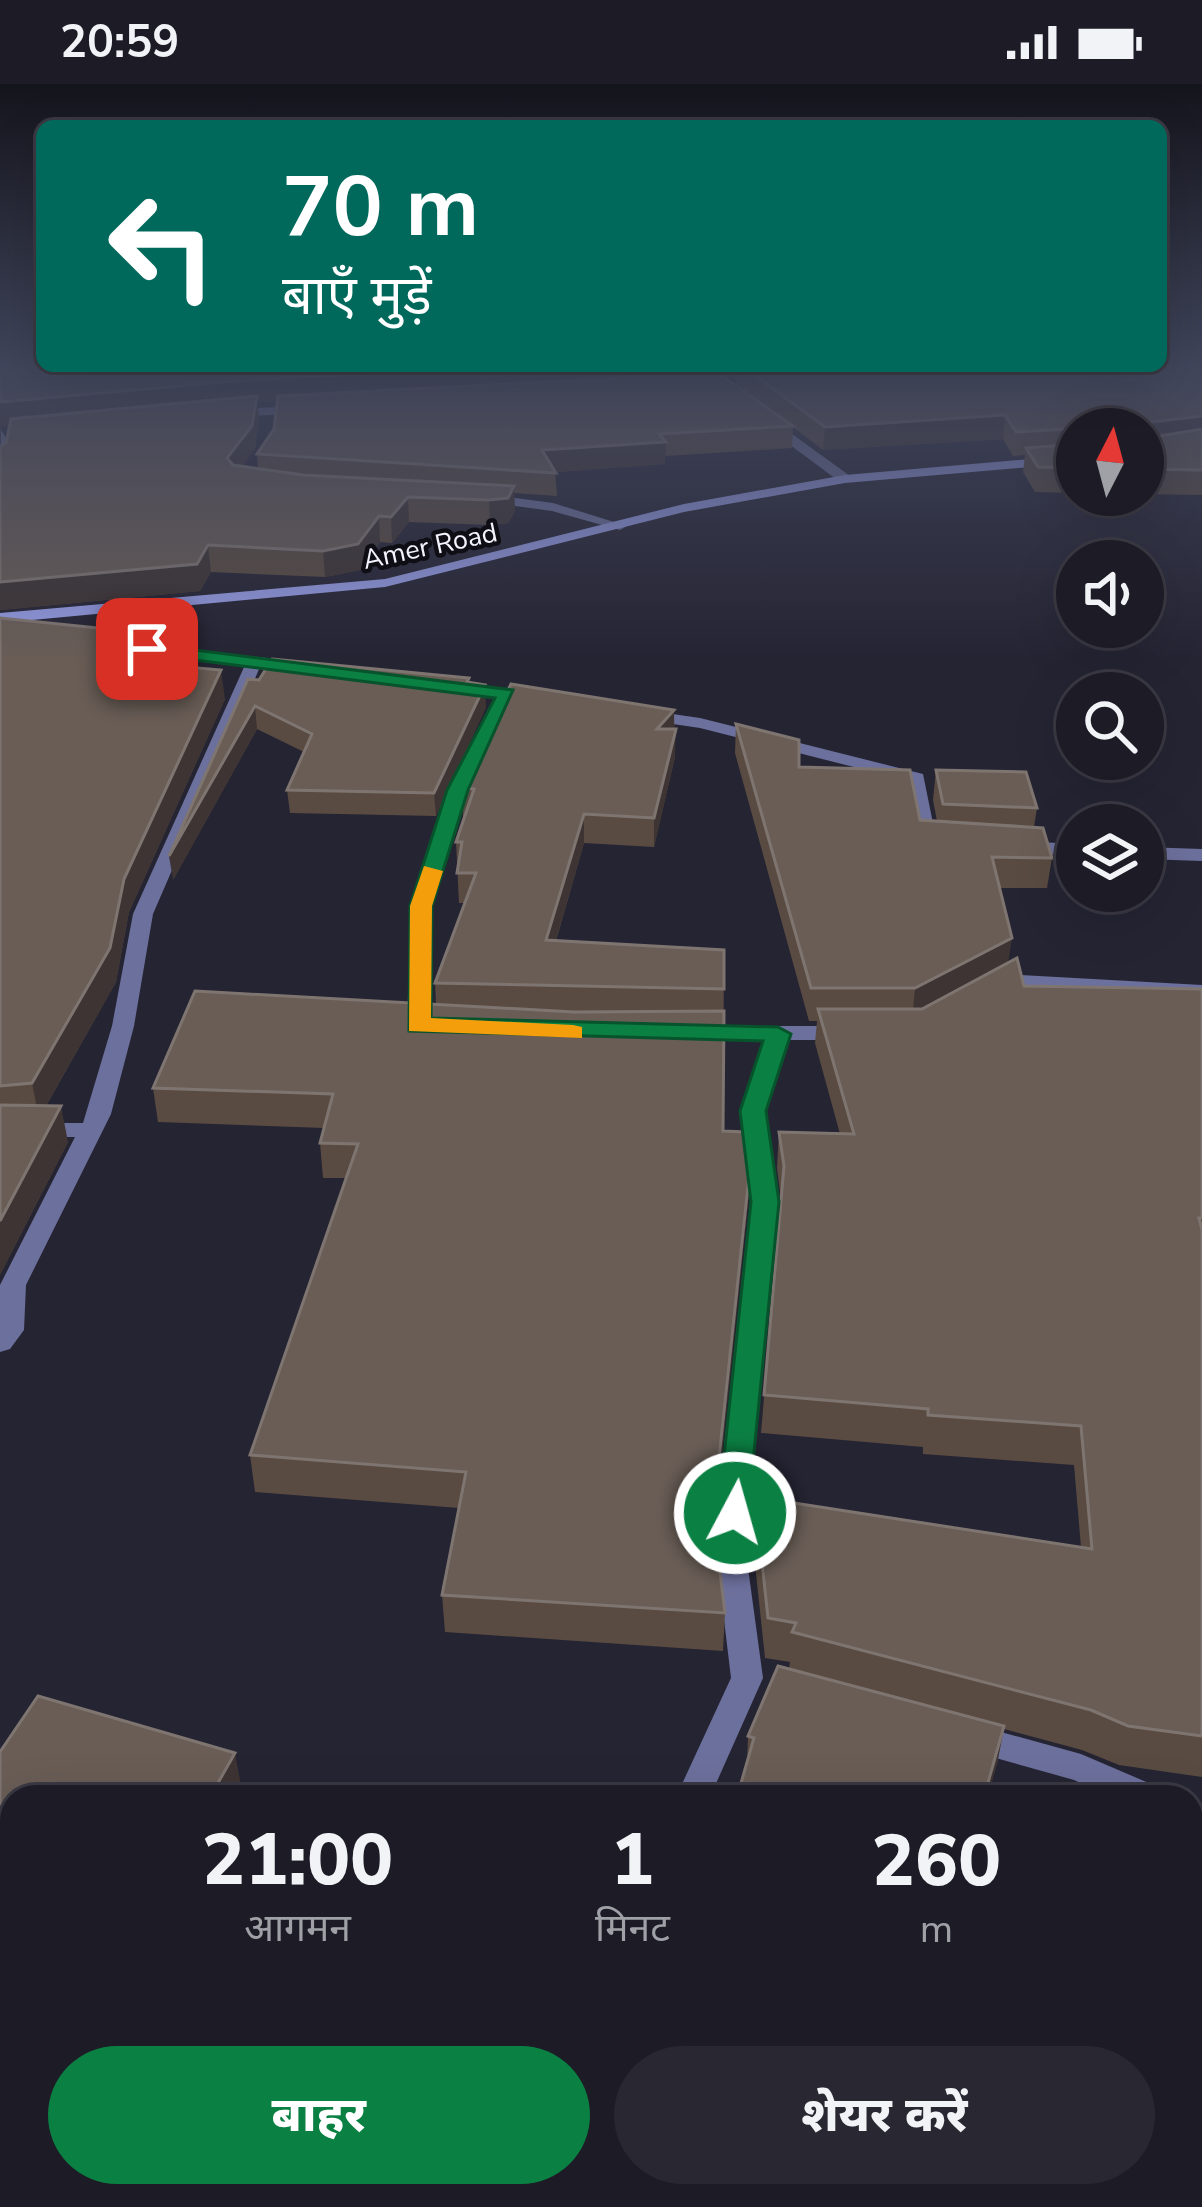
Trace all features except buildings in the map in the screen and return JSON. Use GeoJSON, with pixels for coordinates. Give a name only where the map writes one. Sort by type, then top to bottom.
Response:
{"type":"FeatureCollection","features":[{"type":"Feature","properties":{"kind":"main road","name":"Amer Road"},"geometry":{"type":"LineString","coordinates":[[0,618],[385,584],[684,508],[844,479],[1030,463]]}},
{"type":"Feature","properties":{"kind":"street"},"geometry":{"type":"LineString","coordinates":[[823,463],[844,479]]}},
{"type":"Feature","properties":{"kind":"street"},"geometry":{"type":"LineString","coordinates":[[472,497],[553,507],[620,526]]}},
{"type":"Feature","properties":{"kind":"street"},"geometry":{"type":"LineString","coordinates":[[0,636],[22,637]]}},
{"type":"Feature","properties":{"kind":"street"},"geometry":{"type":"LineString","coordinates":[[117,646],[324,669]]}},
{"type":"Feature","properties":{"kind":"street"},"geometry":{"type":"LineString","coordinates":[[0,1342],[10,1330],[13,1285],[91,1130],[123,1026],[143,914],[255,661]]}},
{"type":"Feature","properties":{"kind":"street"},"geometry":{"type":"LineString","coordinates":[[440,1026],[418,1025],[421,906],[458,790],[506,694]]}},
{"type":"Feature","properties":{"kind":"street"},"geometry":{"type":"LineString","coordinates":[[614,710],[700,723],[917,778],[927,843],[949,844]]}},
{"type":"Feature","properties":{"kind":"street"},"geometry":{"type":"LineString","coordinates":[[991,846],[1056,849]]}},
{"type":"Feature","properties":{"kind":"street"},"geometry":{"type":"LineString","coordinates":[[1164,854],[1202,855]]}},
{"type":"Feature","properties":{"kind":"street"},"geometry":{"type":"LineString","coordinates":[[969,1001],[1003,980],[1202,991]]}},
{"type":"Feature","properties":{"kind":"street"},"geometry":{"type":"LineString","coordinates":[[665,1033],[871,1033]]}},
{"type":"Feature","properties":{"kind":"street"},"geometry":{"type":"LineString","coordinates":[[698,1785],[747,1678],[731,1553],[765,1202],[753,1111],[778,1034]]}},
{"type":"Feature","properties":{"kind":"street"},"geometry":{"type":"LineString","coordinates":[[0,1130],[91,1130]]}},
{"type":"Feature","properties":{"kind":"street"},"geometry":{"type":"LineString","coordinates":[[747,1678],[790,1690]]}},
{"type":"Feature","properties":{"kind":"street"},"geometry":{"type":"LineString","coordinates":[[941,1730],[1081,1768],[1119,1785]]}},
{"type":"Feature","properties":{"kind":"slow traffic"},"geometry":{"type":"LineString","coordinates":[[432,871],[421,906],[418,1025],[573,1033]]}},
{"type":"Feature","properties":{"kind":"route"},"geometry":{"type":"LineString","coordinates":[[147,649],[507,694],[458,790],[421,906],[418,1025],[574,1033],[778,1034],[753,1111],[765,1202],[735,1513]]}}]}
